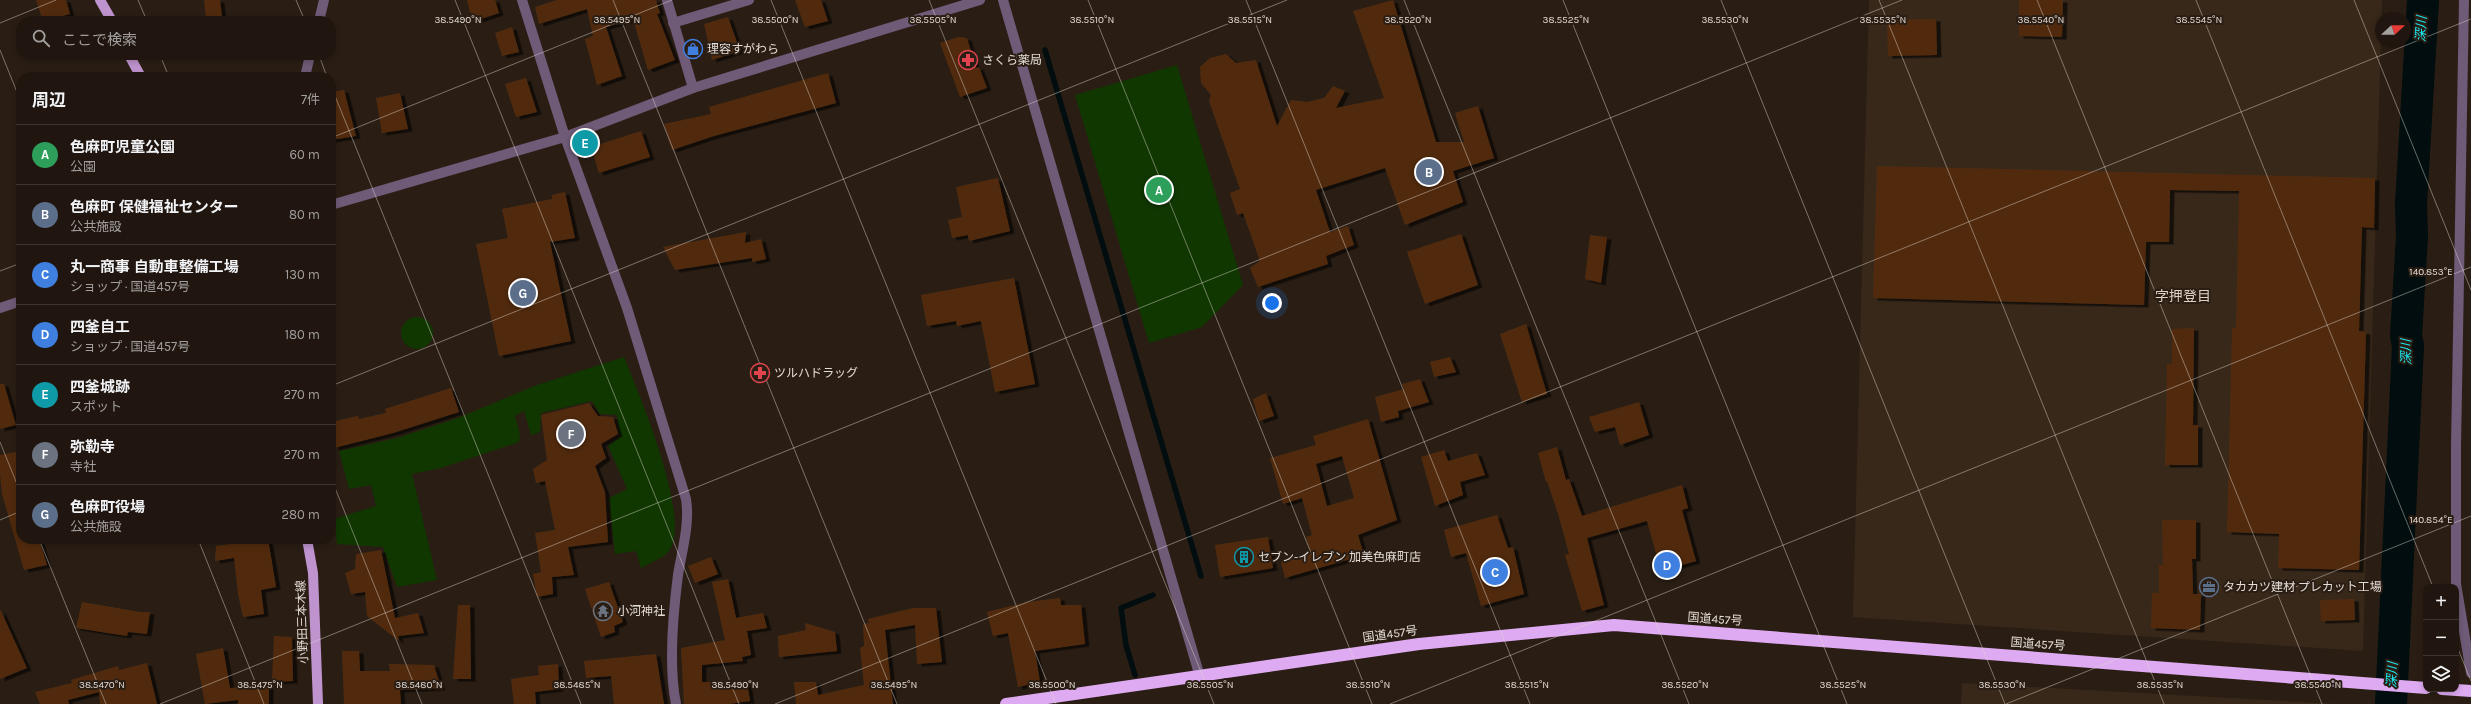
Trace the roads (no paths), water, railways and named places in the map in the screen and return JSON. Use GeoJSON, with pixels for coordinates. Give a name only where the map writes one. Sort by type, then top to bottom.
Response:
{"type":"FeatureCollection","features":[{"type":"Feature","properties":{"kind":"highway","name":"国道457号"},"geometry":{"type":"LineString","coordinates":[[1006,704],[1420,644],[1614,625],[2423,688]]}},
{"type":"Feature","properties":{"kind":"highway"},"geometry":{"type":"LineString","coordinates":[[2459,690],[2471,690]]}},
{"type":"Feature","properties":{"kind":"main road"},"geometry":{"type":"LineString","coordinates":[[100,0],[109,16]]}},
{"type":"Feature","properties":{"kind":"main road"},"geometry":{"type":"LineString","coordinates":[[132,60],[138,72]]}},
{"type":"Feature","properties":{"kind":"main road","name":"小野田三本木線"},"geometry":{"type":"LineString","coordinates":[[308,544],[313,573],[318,704]]}},
{"type":"Feature","properties":{"kind":"street"},"geometry":{"type":"LineString","coordinates":[[320,16],[324,0]]}},
{"type":"Feature","properties":{"kind":"street"},"geometry":{"type":"LineString","coordinates":[[522,0],[565,137],[627,308],[686,499],[688,513],[678,576],[674,624],[673,688],[676,704]]}},
{"type":"Feature","properties":{"kind":"street"},"geometry":{"type":"LineString","coordinates":[[667,0],[693,88]]}},
{"type":"Feature","properties":{"kind":"street"},"geometry":{"type":"LineString","coordinates":[[673,23],[749,0]]}},
{"type":"Feature","properties":{"kind":"street"},"geometry":{"type":"LineString","coordinates":[[336,203],[565,137],[693,88],[980,0]]}},
{"type":"Feature","properties":{"kind":"street"},"geometry":{"type":"LineString","coordinates":[[1003,0],[1200,677]]}},
{"type":"Feature","properties":{"kind":"street"},"geometry":{"type":"LineString","coordinates":[[2464,0],[2456,439],[2456,584],[2471,673]]}},
{"type":"Feature","properties":{"kind":"street"},"geometry":{"type":"LineString","coordinates":[[306,72],[309,60]]}},
{"type":"Feature","properties":{"kind":"street"},"geometry":{"type":"LineString","coordinates":[[0,308],[16,303]]}},
{"type":"Feature","properties":{"kind":"waterway","name":"深川"},"geometry":{"type":"LineString","coordinates":[[2391,704],[2408,346],[2406,336],[2412,237],[2411,204],[2423,0]]}},
{"type":"Feature","properties":{"kind":"waterway"},"geometry":{"type":"LineString","coordinates":[[1045,50],[1201,576]]}},
{"type":"Feature","properties":{"kind":"waterway"},"geometry":{"type":"LineString","coordinates":[[1135,675],[1126,645],[1121,608],[1153,595]]}},
{"type":"Feature","properties":{"kind":"place","name":"理容すがわら"},"geometry":{"type":"Point","coordinates":[693,49]}},
{"type":"Feature","properties":{"kind":"place","name":"さくら薬局"},"geometry":{"type":"Point","coordinates":[968,60]}},
{"type":"Feature","properties":{"kind":"place","name":"四釜城跡"},"geometry":{"type":"Point","coordinates":[585,143]}},
{"type":"Feature","properties":{"kind":"place","name":"色麻町 保健福祉センター"},"geometry":{"type":"Point","coordinates":[1429,172]}},
{"type":"Feature","properties":{"kind":"place","name":"色麻町児童公園"},"geometry":{"type":"Point","coordinates":[1159,190]}},
{"type":"Feature","properties":{"kind":"place","name":"色麻町役場"},"geometry":{"type":"Point","coordinates":[523,293]}},
{"type":"Feature","properties":{"kind":"place","name":"ツルハドラッグ"},"geometry":{"type":"Point","coordinates":[760,373]}},
{"type":"Feature","properties":{"kind":"place","name":"弥勒寺"},"geometry":{"type":"Point","coordinates":[571,434]}},
{"type":"Feature","properties":{"kind":"place","name":"セブン-イレブン 加美色麻町店"},"geometry":{"type":"Point","coordinates":[1244,557]}},
{"type":"Feature","properties":{"kind":"place","name":"四釜自工"},"geometry":{"type":"Point","coordinates":[1667,565]}},
{"type":"Feature","properties":{"kind":"place","name":"丸一商事 自動車整備工場"},"geometry":{"type":"Point","coordinates":[1495,572]}},
{"type":"Feature","properties":{"kind":"place","name":"タカカツ建材 プレカット工場"},"geometry":{"type":"Point","coordinates":[2209,587]}},
{"type":"Feature","properties":{"kind":"place","name":"小河神社"},"geometry":{"type":"Point","coordinates":[603,611]}},
{"type":"Feature","properties":{"kind":"district","name":"字押登目"},"geometry":{"type":"Point","coordinates":[2183,296]}}]}
